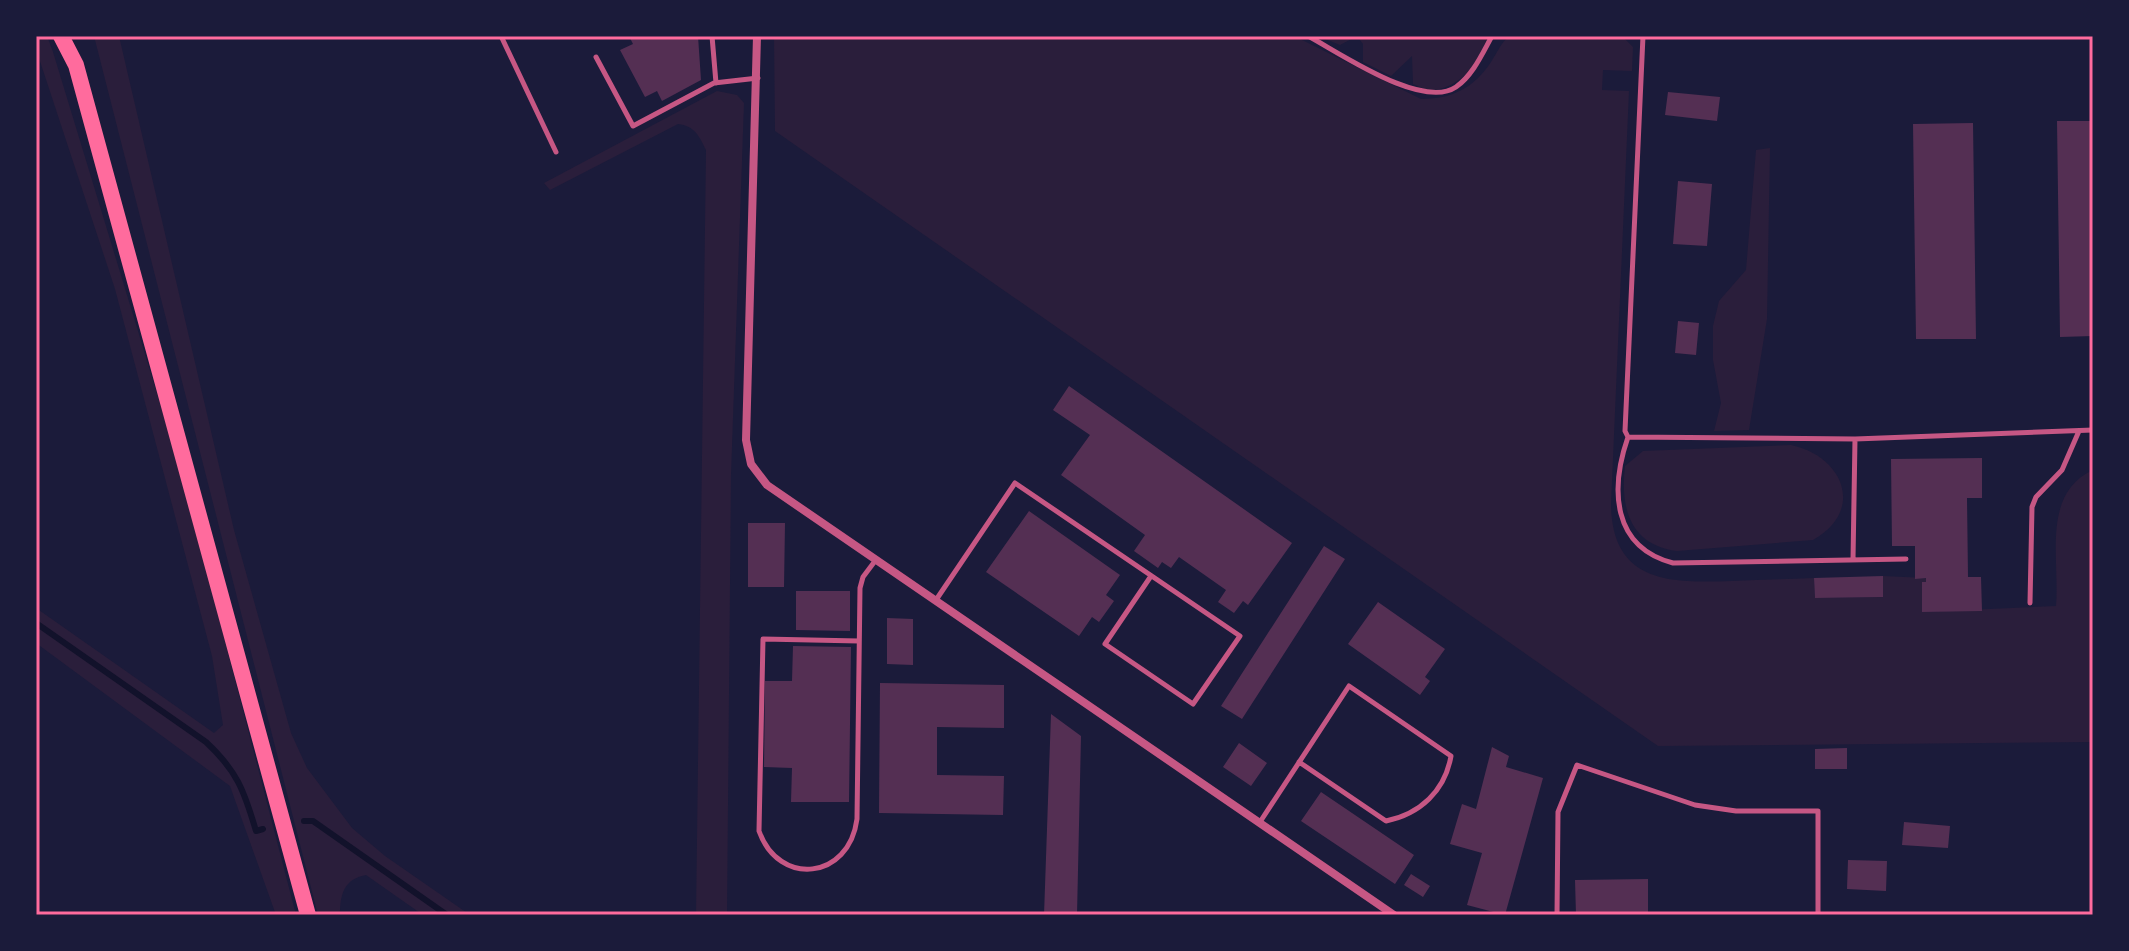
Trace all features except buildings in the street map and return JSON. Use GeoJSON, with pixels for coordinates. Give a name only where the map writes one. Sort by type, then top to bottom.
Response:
{"type":"FeatureCollection","features":[{"type":"Feature","properties":{"kind":"main road"},"geometry":{"type":"LineString","coordinates":[[61,36],[76,65],[308,915]]}},
{"type":"Feature","properties":{"kind":"main road"},"geometry":{"type":"LineString","coordinates":[[75,36],[76,65]]}},
{"type":"Feature","properties":{"kind":"street"},"geometry":{"type":"LineString","coordinates":[[757,36],[746,440],[751,464],[767,485],[1394,915]]}},
{"type":"Feature","properties":{"kind":"lane"},"geometry":{"type":"LineString","coordinates":[[501,36],[556,152]]}},
{"type":"Feature","properties":{"kind":"lane"},"geometry":{"type":"LineString","coordinates":[[712,36],[716,83]]}},
{"type":"Feature","properties":{"kind":"lane"},"geometry":{"type":"LineString","coordinates":[[1308,36],[1399,84],[1434,94],[1459,86],[1492,36]]}},
{"type":"Feature","properties":{"kind":"lane"},"geometry":{"type":"LineString","coordinates":[[1643,36],[1625,431],[1628,437],[1620,463],[1624,527],[1632,542],[1653,558],[1673,563],[1906,559]]}},
{"type":"Feature","properties":{"kind":"lane"},"geometry":{"type":"LineString","coordinates":[[596,57],[633,126],[716,83],[758,78]]}},
{"type":"Feature","properties":{"kind":"lane"},"geometry":{"type":"LineString","coordinates":[[1628,437],[1855,439],[2093,430]]}},
{"type":"Feature","properties":{"kind":"lane"},"geometry":{"type":"LineString","coordinates":[[2030,603],[2032,507],[2036,497],[2062,470],[2079,431]]}},
{"type":"Feature","properties":{"kind":"lane"},"geometry":{"type":"LineString","coordinates":[[1853,560],[1855,439]]}},
{"type":"Feature","properties":{"kind":"lane"},"geometry":{"type":"LineString","coordinates":[[935,601],[1015,483],[1240,636],[1193,704],[1105,644],[1151,576]]}},
{"type":"Feature","properties":{"kind":"lane"},"geometry":{"type":"LineString","coordinates":[[859,641],[763,639],[759,831],[766,850],[789,865],[819,869],[835,862],[847,851],[855,834],[859,641],[860,588],[863,577],[876,560]]}},
{"type":"Feature","properties":{"kind":"lane"},"geometry":{"type":"LineString","coordinates":[[1259,823],[1299,762],[1349,686],[1451,756],[1448,774],[1437,791],[1407,817],[1386,821],[1299,762]]}},
{"type":"Feature","properties":{"kind":"lane"},"geometry":{"type":"LineString","coordinates":[[1557,915],[1558,812],[1577,765],[1695,805],[1736,811],[1818,811],[1818,915]]}},
{"type":"Feature","properties":{"kind":"shaded area"},"geometry":{"type":"Polygon","coordinates":[[[36,36],[47,36],[53,52],[183,479],[296,915],[276,915],[230,786],[36,643],[36,608],[214,733],[223,725],[212,656],[115,289],[36,49],[36,36]]]}},
{"type":"Feature","properties":{"kind":"shaded area"},"geometry":{"type":"Polygon","coordinates":[[[94,36],[119,36],[234,530],[291,733],[307,768],[352,828],[385,856],[470,915],[423,915],[366,875],[348,884],[341,900],[340,915],[318,915],[94,36]]]}},
{"type":"Feature","properties":{"kind":"shaded area"},"geometry":{"type":"Polygon","coordinates":[[[774,36],[1294,36],[1421,99],[1443,97],[1470,85],[1510,36],[1622,36],[1633,47],[1632,71],[1603,70],[1602,90],[1629,91],[1611,504],[1614,530],[1622,550],[1634,564],[1667,579],[1709,582],[1814,578],[1815,598],[1883,597],[1883,576],[1926,578],[1926,582],[1922,583],[1923,612],[2056,606],[2056,529],[2059,511],[2077,481],[2093,470],[2093,742],[1658,746],[775,131],[774,36]]]}},
{"type":"Feature","properties":{"kind":"shaded area"},"geometry":{"type":"Polygon","coordinates":[[[1318,36],[1357,36],[1340,45],[1318,36]]]}},
{"type":"Feature","properties":{"kind":"shaded area"},"geometry":{"type":"Polygon","coordinates":[[[1357,36],[1487,37],[1479,57],[1466,74],[1450,85],[1429,91],[1413,84],[1412,56],[1391,76],[1363,62],[1363,44],[1357,36]]]}},
{"type":"Feature","properties":{"kind":"shaded area"},"geometry":{"type":"Polygon","coordinates":[[[717,91],[737,95],[744,103],[731,475],[727,915],[696,915],[706,150],[692,129],[678,124],[550,190],[544,183],[717,91]]]}},
{"type":"Feature","properties":{"kind":"shaded area"},"geometry":{"type":"Polygon","coordinates":[[[1770,148],[1767,319],[1749,430],[1714,431],[1721,403],[1713,360],[1713,326],[1719,301],[1746,270],[1756,150],[1770,148]]]}},
{"type":"Feature","properties":{"kind":"shaded area"},"geometry":{"type":"Polygon","coordinates":[[[1791,445],[1824,460],[1841,485],[1843,500],[1839,514],[1829,528],[1813,540],[1677,551],[1648,541],[1632,522],[1624,496],[1625,466],[1643,451],[1791,445]]]}},
{"type":"Feature","properties":{"kind":"waterway"},"geometry":{"type":"LineString","coordinates":[[36,623],[206,742],[238,782],[256,831],[263,829]]}},
{"type":"Feature","properties":{"kind":"waterway"},"geometry":{"type":"LineString","coordinates":[[304,821],[313,821],[447,915]]}}]}
